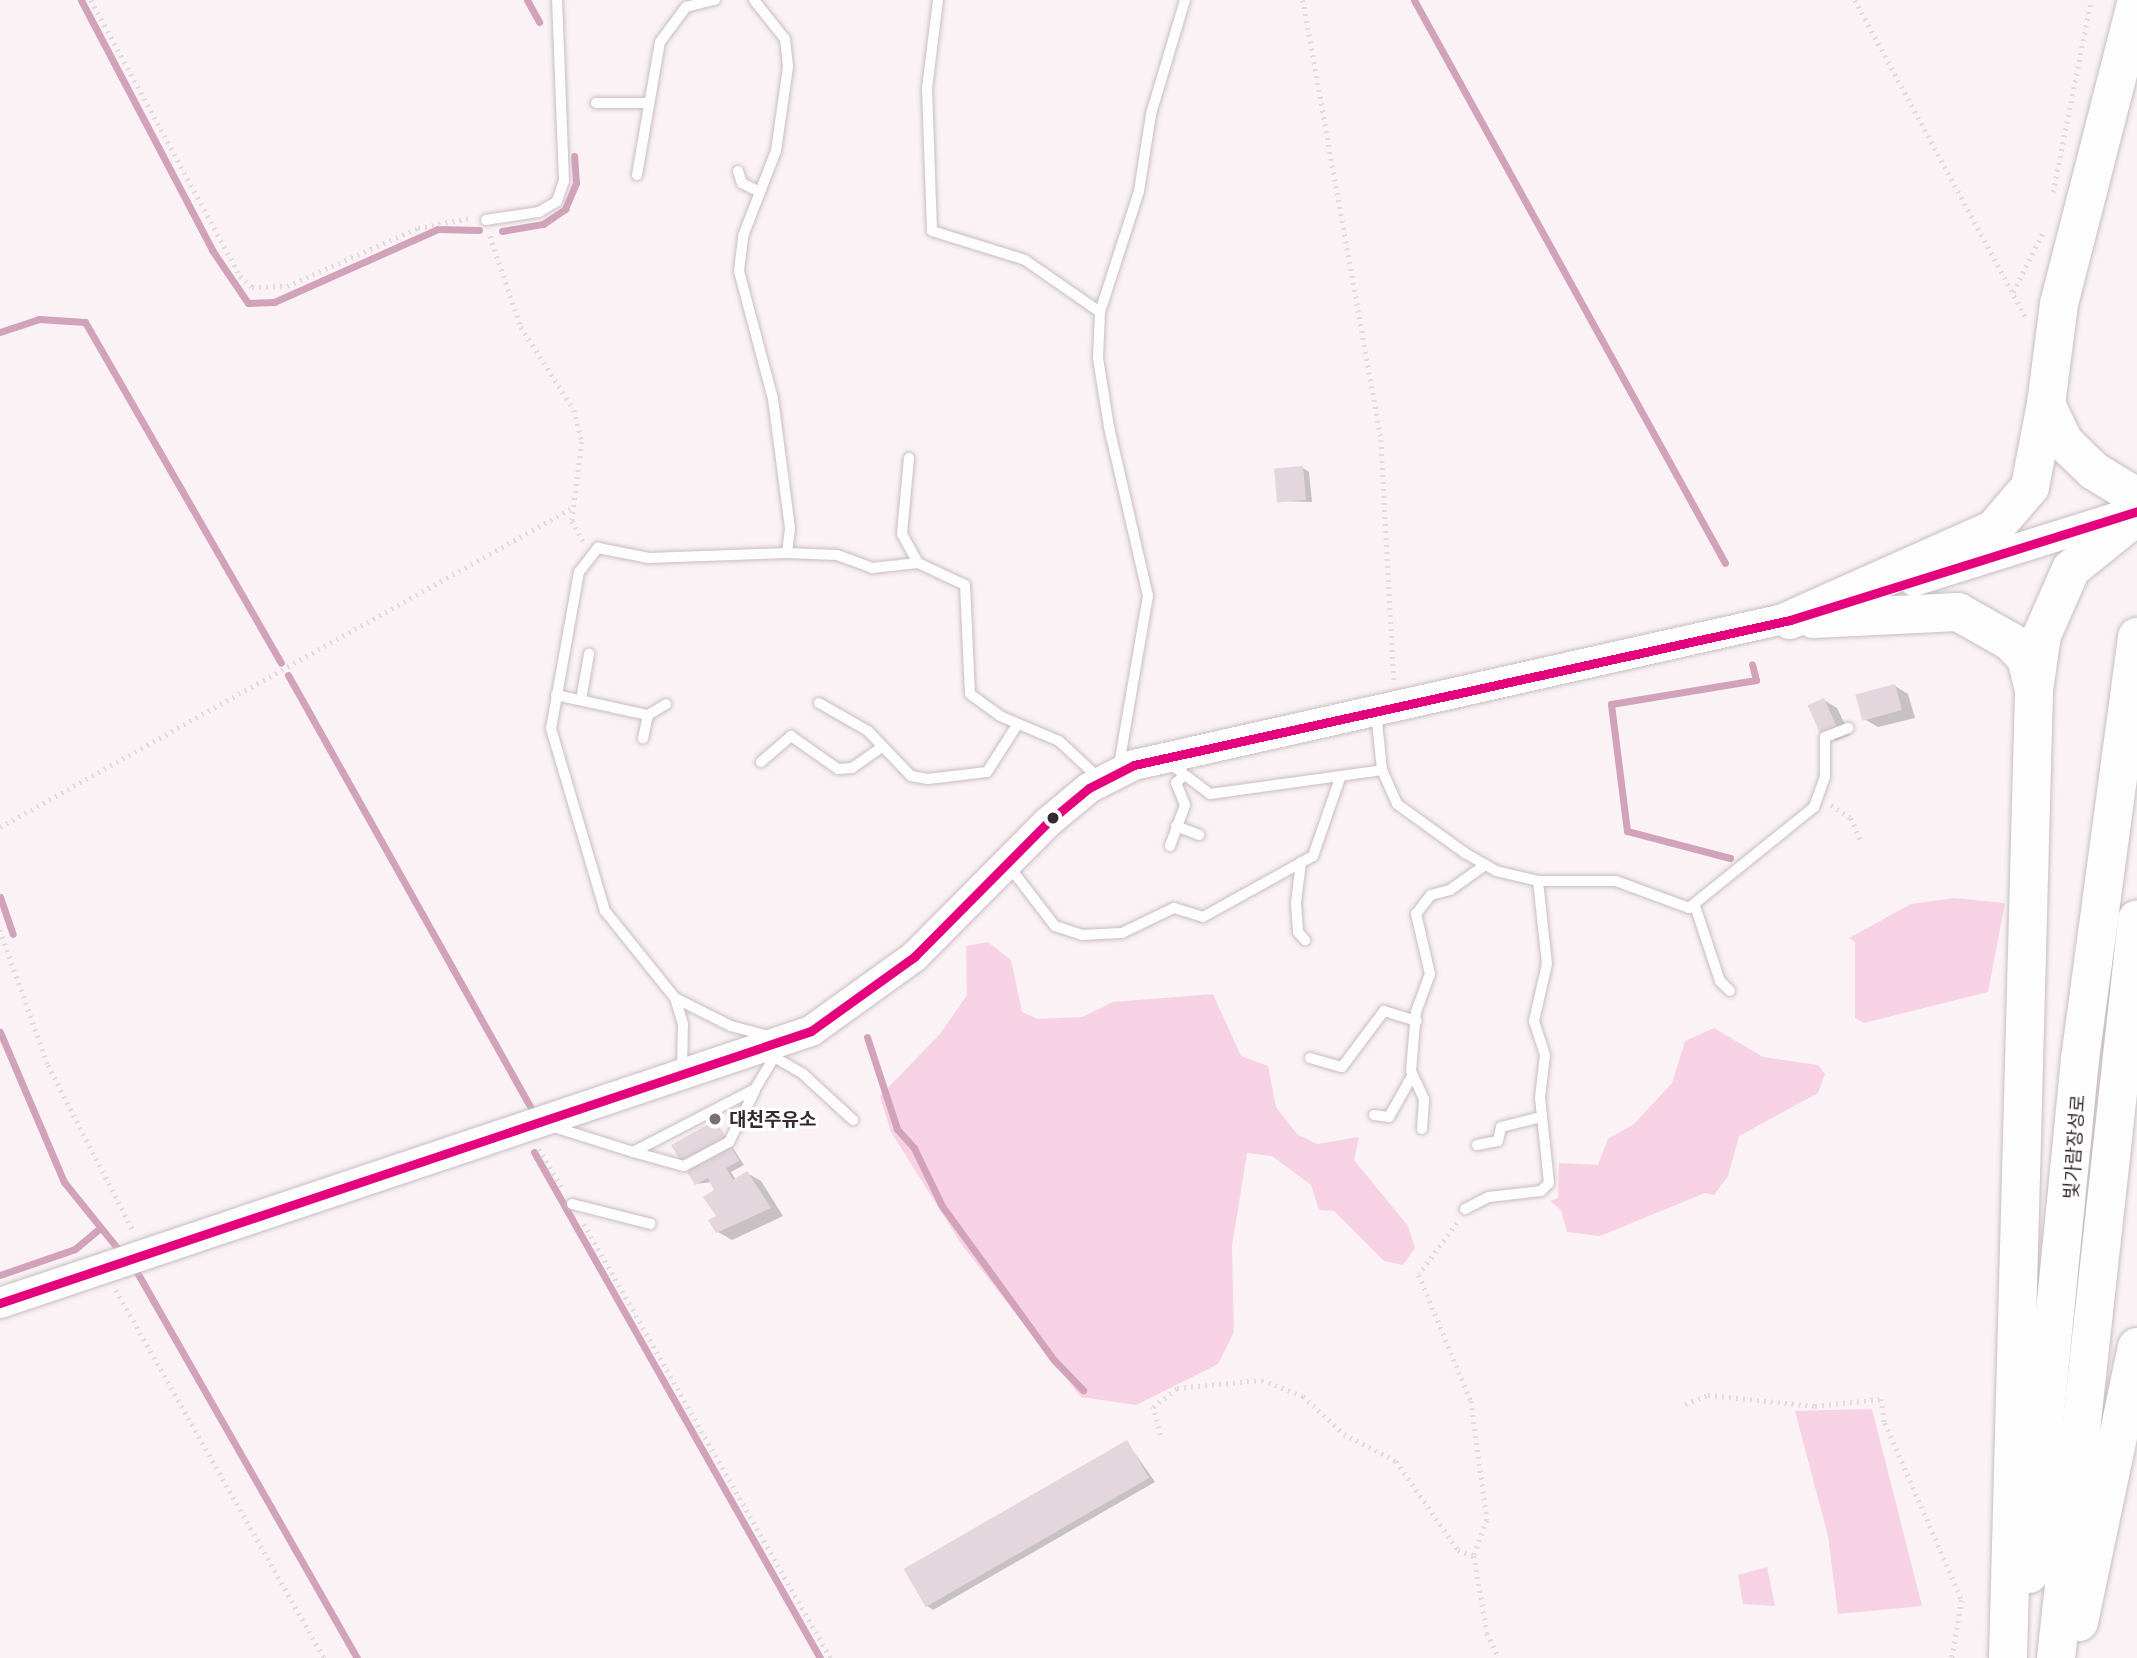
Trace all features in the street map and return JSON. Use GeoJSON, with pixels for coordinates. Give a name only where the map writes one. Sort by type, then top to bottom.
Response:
{"type":"FeatureCollection","features":[{"type":"Feature","properties":{"kind":"highway"},"geometry":{"type":"LineString","coordinates":[[1782,622],[1994,529],[2030,486],[2046,404],[2059,304],[2137,0]]}},
{"type":"Feature","properties":{"kind":"highway"},"geometry":{"type":"LineString","coordinates":[[2046,404],[2064,442],[2137,497]]}},
{"type":"Feature","properties":{"kind":"highway"},"geometry":{"type":"LineString","coordinates":[[2008,1658],[2034,690],[2042,635],[2065,579],[2137,516]]}},
{"type":"Feature","properties":{"kind":"highway"},"geometry":{"type":"LineString","coordinates":[[1782,622],[1958,612],[2011,642],[2026,658],[2034,690]]}},
{"type":"Feature","properties":{"kind":"highway","name":"빛가람장성로"},"geometry":{"type":"LineString","coordinates":[[2020,1658],[2080,1059],[2137,638]]}},
{"type":"Feature","properties":{"kind":"highway","name":"빛가람장성로"},"geometry":{"type":"LineString","coordinates":[[2056,1658],[2137,919]]}},
{"type":"Feature","properties":{"kind":"highway"},"geometry":{"type":"LineString","coordinates":[[2072,1658],[2137,1347]]}},
{"type":"Feature","properties":{"kind":"main road"},"geometry":{"type":"LineString","coordinates":[[0,1303],[779,1048],[867,995],[974,900],[1006,862],[1110,777],[1173,766],[1386,707],[1782,622],[2137,511]]}},
{"type":"Feature","properties":{"kind":"lane"},"geometry":{"type":"LineString","coordinates":[[486,220],[539,212],[557,201],[564,181],[557,0]]}},
{"type":"Feature","properties":{"kind":"lane"},"geometry":{"type":"LineString","coordinates":[[637,175],[660,42],[686,7],[715,0]]}},
{"type":"Feature","properties":{"kind":"lane"},"geometry":{"type":"LineString","coordinates":[[754,0],[785,40],[788,67],[776,150],[758,191],[743,236],[739,271],[773,399],[790,528],[787,553]]}},
{"type":"Feature","properties":{"kind":"lane"},"geometry":{"type":"LineString","coordinates":[[938,0],[927,75],[932,231],[1025,260],[1100,312]]}},
{"type":"Feature","properties":{"kind":"lane"},"geometry":{"type":"LineString","coordinates":[[853,1120],[779,1048],[675,998],[618,932],[591,879],[551,729],[579,572],[594,553],[649,558],[787,553],[836,555],[872,568],[918,563],[965,585],[970,694],[1017,725],[1084,758],[1110,777],[1148,596],[1108,427],[1098,358],[1100,312],[1139,191],[1151,114],[1185,0]]}},
{"type":"Feature","properties":{"kind":"lane"},"geometry":{"type":"LineString","coordinates":[[596,103],[648,103]]}},
{"type":"Feature","properties":{"kind":"lane"},"geometry":{"type":"LineString","coordinates":[[737,171],[742,183],[758,191]]}},
{"type":"Feature","properties":{"kind":"lane"},"geometry":{"type":"LineString","coordinates":[[909,458],[902,534],[918,563]]}},
{"type":"Feature","properties":{"kind":"lane"},"geometry":{"type":"LineString","coordinates":[[581,700],[589,654]]}},
{"type":"Feature","properties":{"kind":"lane"},"geometry":{"type":"LineString","coordinates":[[556,695],[648,715],[666,704]]}},
{"type":"Feature","properties":{"kind":"lane"},"geometry":{"type":"LineString","coordinates":[[820,703],[868,731],[911,776],[973,776],[987,772],[1017,725]]}},
{"type":"Feature","properties":{"kind":"lane"},"geometry":{"type":"LineString","coordinates":[[1386,707],[1382,770],[1407,813],[1485,865],[1538,881],[1616,881],[1695,906]]}},
{"type":"Feature","properties":{"kind":"lane"},"geometry":{"type":"LineString","coordinates":[[643,738],[648,715]]}},
{"type":"Feature","properties":{"kind":"lane"},"geometry":{"type":"LineString","coordinates":[[1695,906],[1818,798],[1825,737],[1849,728]]}},
{"type":"Feature","properties":{"kind":"lane"},"geometry":{"type":"LineString","coordinates":[[761,762],[791,736],[838,769],[852,768],[882,747]]}},
{"type":"Feature","properties":{"kind":"lane"},"geometry":{"type":"LineString","coordinates":[[1173,766],[1210,794],[1229,795],[1382,770]]}},
{"type":"Feature","properties":{"kind":"lane"},"geometry":{"type":"LineString","coordinates":[[1170,846],[1185,805],[1176,783],[1173,766]]}},
{"type":"Feature","properties":{"kind":"lane"},"geometry":{"type":"LineString","coordinates":[[1006,862],[1055,926],[1101,938],[1174,908],[1203,917],[1223,912],[1313,856],[1340,778]]}},
{"type":"Feature","properties":{"kind":"lane"},"geometry":{"type":"LineString","coordinates":[[1176,826],[1199,835]]}},
{"type":"Feature","properties":{"kind":"lane"},"geometry":{"type":"LineString","coordinates":[[1301,862],[1296,904],[1298,932],[1305,940]]}},
{"type":"Feature","properties":{"kind":"lane"},"geometry":{"type":"LineString","coordinates":[[1374,1115],[1389,1117],[1412,1076],[1416,1021],[1430,974],[1416,914],[1420,904],[1485,865]]}},
{"type":"Feature","properties":{"kind":"lane"},"geometry":{"type":"LineString","coordinates":[[1465,1209],[1489,1197],[1546,1189],[1541,1117],[1545,1055],[1534,1021],[1547,944],[1538,881]]}},
{"type":"Feature","properties":{"kind":"lane"},"geometry":{"type":"LineString","coordinates":[[1695,906],[1720,981],[1730,991]]}},
{"type":"Feature","properties":{"kind":"lane"},"geometry":{"type":"LineString","coordinates":[[675,998],[683,1024],[681,1080]]}},
{"type":"Feature","properties":{"kind":"lane"},"geometry":{"type":"LineString","coordinates":[[1310,1058],[1342,1067],[1384,1011],[1416,1021]]}},
{"type":"Feature","properties":{"kind":"lane"},"geometry":{"type":"LineString","coordinates":[[535,1128],[684,1166],[729,1142],[779,1048]]}},
{"type":"Feature","properties":{"kind":"lane"},"geometry":{"type":"LineString","coordinates":[[1412,1076],[1424,1099],[1422,1129]]}},
{"type":"Feature","properties":{"kind":"lane"},"geometry":{"type":"LineString","coordinates":[[633,1152],[755,1089]]}},
{"type":"Feature","properties":{"kind":"lane"},"geometry":{"type":"LineString","coordinates":[[1477,1145],[1498,1141],[1501,1127],[1541,1117]]}},
{"type":"Feature","properties":{"kind":"lane"},"geometry":{"type":"LineString","coordinates":[[572,1204],[651,1224]]}},
{"type":"Feature","properties":{"kind":"path"},"geometry":{"type":"LineString","coordinates":[[91,0],[240,276],[252,287],[287,286],[438,222],[486,220],[521,327],[574,410],[582,442],[572,521],[594,553]]}},
{"type":"Feature","properties":{"kind":"path"},"geometry":{"type":"LineString","coordinates":[[1303,0],[1381,440],[1386,707]]}},
{"type":"Feature","properties":{"kind":"path"},"geometry":{"type":"LineString","coordinates":[[1856,0],[2031,327]]}},
{"type":"Feature","properties":{"kind":"path"},"geometry":{"type":"LineString","coordinates":[[2052,204],[2091,0]]}},
{"type":"Feature","properties":{"kind":"path"},"geometry":{"type":"LineString","coordinates":[[2013,292],[2045,229]]}},
{"type":"Feature","properties":{"kind":"path"},"geometry":{"type":"LineString","coordinates":[[0,827],[574,507]]}},
{"type":"Feature","properties":{"kind":"path"},"geometry":{"type":"LineString","coordinates":[[1818,798],[1851,818],[1861,842]]}},
{"type":"Feature","properties":{"kind":"path"},"geometry":{"type":"LineString","coordinates":[[0,930],[48,1065],[137,1237],[155,1253]]}},
{"type":"Feature","properties":{"kind":"path"},"geometry":{"type":"LineString","coordinates":[[535,1128],[572,1204],[831,1658]]}},
{"type":"Feature","properties":{"kind":"path"},"geometry":{"type":"LineString","coordinates":[[1465,1209],[1419,1275],[1471,1401],[1487,1520],[1474,1556],[1487,1633],[1499,1658]]}},
{"type":"Feature","properties":{"kind":"path"},"geometry":{"type":"LineString","coordinates":[[106,1267],[324,1658]]}},
{"type":"Feature","properties":{"kind":"path"},"geometry":{"type":"LineString","coordinates":[[1160,1435],[1153,1408],[1177,1388],[1232,1379],[1284,1386],[1344,1434],[1396,1461],[1458,1550],[1474,1556]]}},
{"type":"Feature","properties":{"kind":"path"},"geometry":{"type":"LineString","coordinates":[[1685,1404],[1708,1395],[1815,1406],[1881,1399],[1885,1423],[1962,1600],[1952,1658]]}},
{"type":"Feature","properties":{"kind":"shaded area"},"geometry":{"type":"Polygon","coordinates":[[[1954,898],[2005,903],[1988,992],[1864,1023],[1855,1018],[1855,942],[1849,938],[1911,904],[1954,898]]]}},
{"type":"Feature","properties":{"kind":"shaded area"},"geometry":{"type":"Polygon","coordinates":[[[988,942],[1011,960],[1022,1012],[1038,1019],[1082,1017],[1113,1002],[1213,994],[1241,1056],[1268,1066],[1276,1107],[1297,1134],[1317,1144],[1359,1137],[1354,1160],[1408,1226],[1415,1248],[1403,1265],[1384,1261],[1334,1211],[1319,1210],[1311,1185],[1272,1156],[1247,1153],[1232,1246],[1234,1332],[1218,1364],[1136,1405],[1081,1397],[962,1245],[891,1132],[880,1096],[940,1034],[967,995],[966,946],[988,942]]]}},
{"type":"Feature","properties":{"kind":"shaded area"},"geometry":{"type":"Polygon","coordinates":[[[1714,1028],[1763,1057],[1818,1065],[1825,1074],[1818,1093],[1739,1136],[1728,1176],[1714,1195],[1705,1193],[1600,1236],[1567,1232],[1561,1210],[1550,1201],[1558,1198],[1559,1163],[1598,1165],[1608,1139],[1634,1124],[1672,1083],[1685,1041],[1714,1028]]]}},
{"type":"Feature","properties":{"kind":"shaded area"},"geometry":{"type":"Polygon","coordinates":[[[1872,1409],[1922,1606],[1838,1614],[1828,1536],[1795,1411],[1872,1409]]]}},
{"type":"Feature","properties":{"kind":"shaded area"},"geometry":{"type":"Polygon","coordinates":[[[1767,1567],[1775,1606],[1743,1604],[1738,1575],[1767,1567]]]}},
{"type":"Feature","properties":{"kind":"building"},"geometry":{"type":"Polygon","coordinates":[[[1303,466],[1306,500],[1277,502],[1274,469],[1303,466]]]}},
{"type":"Feature","properties":{"kind":"building"},"geometry":{"type":"Polygon","coordinates":[[[1895,684],[1902,710],[1862,721],[1855,695],[1895,684]]]}},
{"type":"Feature","properties":{"kind":"building"},"geometry":{"type":"Polygon","coordinates":[[[1824,698],[1837,727],[1821,735],[1808,705],[1824,698]]]}},
{"type":"Feature","properties":{"kind":"building"},"geometry":{"type":"Polygon","coordinates":[[[716,1120],[739,1161],[726,1168],[733,1180],[747,1171],[771,1208],[716,1233],[708,1220],[716,1216],[703,1197],[714,1190],[708,1178],[695,1185],[671,1145],[716,1120]]]}},
{"type":"Feature","properties":{"kind":"building"},"geometry":{"type":"Polygon","coordinates":[[[1127,1440],[1149,1478],[926,1607],[904,1569],[1127,1440]]]}},
{"type":"Feature","properties":{"kind":"waterway"},"geometry":{"type":"LineString","coordinates":[[81,0],[212,250],[248,303],[274,302],[438,229],[479,230]]}},
{"type":"Feature","properties":{"kind":"waterway"},"geometry":{"type":"LineString","coordinates":[[527,0],[539,22]]}},
{"type":"Feature","properties":{"kind":"waterway"},"geometry":{"type":"LineString","coordinates":[[1414,0],[1725,563]]}},
{"type":"Feature","properties":{"kind":"waterway"},"geometry":{"type":"LineString","coordinates":[[502,231],[543,224],[565,209],[576,183],[574,156]]}},
{"type":"Feature","properties":{"kind":"waterway"},"geometry":{"type":"LineString","coordinates":[[0,332],[39,319],[85,322],[281,663]]}},
{"type":"Feature","properties":{"kind":"waterway"},"geometry":{"type":"LineString","coordinates":[[1730,858],[1627,831],[1611,704],[1756,680],[1752,664]]}},
{"type":"Feature","properties":{"kind":"waterway"},"geometry":{"type":"LineString","coordinates":[[288,675],[531,1108]]}},
{"type":"Feature","properties":{"kind":"waterway"},"geometry":{"type":"LineString","coordinates":[[0,897],[13,934]]}},
{"type":"Feature","properties":{"kind":"waterway"},"geometry":{"type":"LineString","coordinates":[[0,1032],[64,1182],[123,1255]]}},
{"type":"Feature","properties":{"kind":"waterway"},"geometry":{"type":"LineString","coordinates":[[867,1037],[897,1129],[914,1148],[942,1206],[1054,1360],[1083,1390]]}},
{"type":"Feature","properties":{"kind":"waterway"},"geometry":{"type":"LineString","coordinates":[[534,1152],[820,1658]]}},
{"type":"Feature","properties":{"kind":"waterway"},"geometry":{"type":"LineString","coordinates":[[0,1275],[75,1249],[100,1228]]}},
{"type":"Feature","properties":{"kind":"waterway"},"geometry":{"type":"LineString","coordinates":[[134,1267],[357,1658]]}},
{"type":"Feature","properties":{"kind":"transit line"},"geometry":{"type":"LineString","coordinates":[[0,1303],[811,1031],[914,957],[1048,822],[1089,788],[1134,765],[1790,620],[2137,511]]}},
{"type":"Feature","properties":{"kind":"place","name":"대천주유소"},"geometry":{"type":"Point","coordinates":[715,1119]}}]}
